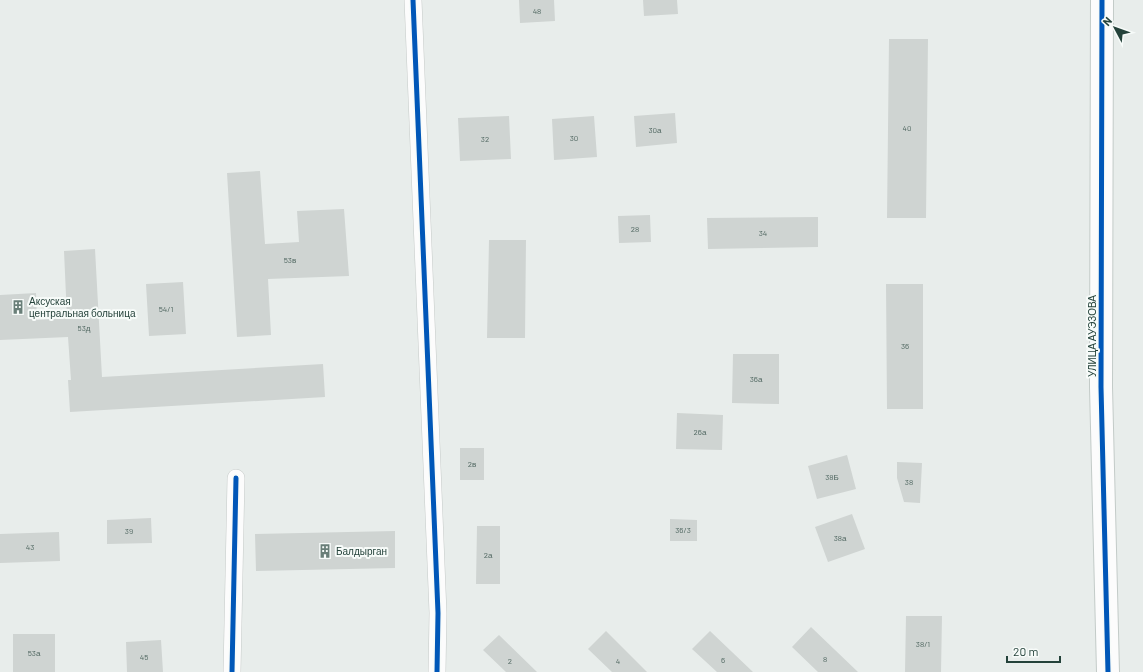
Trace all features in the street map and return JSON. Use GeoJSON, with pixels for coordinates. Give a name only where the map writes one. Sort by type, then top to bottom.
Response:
{"type":"FeatureCollection","features":[{"type":"Feature","properties":{"kind":"street"},"geometry":{"type":"LineString","coordinates":[[413,0],[438,612],[437,672]]}},
{"type":"Feature","properties":{"kind":"street","name":"УЛИЦА АУЭЗОВА"},"geometry":{"type":"LineString","coordinates":[[1102,0],[1101,387],[1108,672]]}},
{"type":"Feature","properties":{"kind":"street"},"geometry":{"type":"LineString","coordinates":[[232,672],[236,478]]}},
{"type":"Feature","properties":{"kind":"building"},"geometry":{"type":"Polygon","coordinates":[[[519,0],[554,0],[555,21],[520,23],[519,0]]]}},
{"type":"Feature","properties":{"kind":"building"},"geometry":{"type":"Polygon","coordinates":[[[643,0],[677,0],[678,14],[644,16],[643,0]]]}},
{"type":"Feature","properties":{"kind":"building"},"geometry":{"type":"Polygon","coordinates":[[[889,39],[928,39],[926,218],[887,218],[889,39]]]}},
{"type":"Feature","properties":{"kind":"building"},"geometry":{"type":"Polygon","coordinates":[[[675,113],[677,143],[636,147],[634,116],[675,113]]]}},
{"type":"Feature","properties":{"kind":"building"},"geometry":{"type":"Polygon","coordinates":[[[509,116],[511,159],[460,161],[458,118],[509,116]]]}},
{"type":"Feature","properties":{"kind":"building"},"geometry":{"type":"Polygon","coordinates":[[[594,116],[597,157],[554,160],[552,119],[594,116]]]}},
{"type":"Feature","properties":{"kind":"building"},"geometry":{"type":"Polygon","coordinates":[[[260,171],[265,244],[299,242],[297,211],[344,209],[349,276],[268,279],[271,335],[237,337],[227,173],[260,171]]]}},
{"type":"Feature","properties":{"kind":"building"},"geometry":{"type":"Polygon","coordinates":[[[650,215],[651,242],[619,243],[618,216],[650,215]]]}},
{"type":"Feature","properties":{"kind":"building"},"geometry":{"type":"Polygon","coordinates":[[[818,217],[818,247],[708,249],[707,218],[818,217]]]}},
{"type":"Feature","properties":{"kind":"building"},"geometry":{"type":"Polygon","coordinates":[[[489,240],[526,240],[525,338],[487,338],[489,240]]]}},
{"type":"Feature","properties":{"kind":"building"},"geometry":{"type":"Polygon","coordinates":[[[95,249],[102,377],[323,364],[325,397],[70,412],[68,380],[71,380],[68,337],[0,340],[0,295],[36,293],[37,320],[67,318],[64,251],[95,249]]]}},
{"type":"Feature","properties":{"kind":"building"},"geometry":{"type":"Polygon","coordinates":[[[183,282],[186,334],[149,336],[146,284],[183,282]]]}},
{"type":"Feature","properties":{"kind":"building"},"geometry":{"type":"Polygon","coordinates":[[[886,284],[923,284],[923,409],[887,409],[886,284]]]}},
{"type":"Feature","properties":{"kind":"building"},"geometry":{"type":"Polygon","coordinates":[[[733,354],[779,354],[779,404],[732,403],[733,354]]]}},
{"type":"Feature","properties":{"kind":"building"},"geometry":{"type":"Polygon","coordinates":[[[677,413],[723,415],[722,450],[676,449],[677,413]]]}},
{"type":"Feature","properties":{"kind":"building"},"geometry":{"type":"Polygon","coordinates":[[[460,448],[484,448],[484,480],[460,480],[460,448]]]}},
{"type":"Feature","properties":{"kind":"building"},"geometry":{"type":"Polygon","coordinates":[[[847,455],[856,489],[817,499],[808,466],[847,455]]]}},
{"type":"Feature","properties":{"kind":"building"},"geometry":{"type":"Polygon","coordinates":[[[897,462],[922,463],[920,503],[904,502],[897,478],[897,462]]]}},
{"type":"Feature","properties":{"kind":"building"},"geometry":{"type":"Polygon","coordinates":[[[852,514],[865,549],[828,562],[815,527],[852,514]]]}},
{"type":"Feature","properties":{"kind":"building"},"geometry":{"type":"Polygon","coordinates":[[[151,518],[152,543],[107,544],[107,520],[151,518]]]}},
{"type":"Feature","properties":{"kind":"building"},"geometry":{"type":"Polygon","coordinates":[[[670,519],[697,520],[697,541],[670,541],[670,519]]]}},
{"type":"Feature","properties":{"kind":"building"},"geometry":{"type":"Polygon","coordinates":[[[477,526],[500,526],[500,584],[476,584],[477,526]]]}},
{"type":"Feature","properties":{"kind":"building","name":"Балдырган"},"geometry":{"type":"Polygon","coordinates":[[[395,531],[395,568],[256,571],[255,534],[395,531]]]}},
{"type":"Feature","properties":{"kind":"building"},"geometry":{"type":"Polygon","coordinates":[[[59,532],[60,561],[0,563],[0,534],[59,532]]]}},
{"type":"Feature","properties":{"kind":"building"},"geometry":{"type":"Polygon","coordinates":[[[906,616],[942,616],[941,672],[905,672],[906,616]]]}},
{"type":"Feature","properties":{"kind":"building"},"geometry":{"type":"Polygon","coordinates":[[[811,627],[858,672],[818,672],[792,647],[811,627]]]}},
{"type":"Feature","properties":{"kind":"building"},"geometry":{"type":"Polygon","coordinates":[[[606,631],[647,672],[612,672],[588,649],[606,631]]]}},
{"type":"Feature","properties":{"kind":"building"},"geometry":{"type":"Polygon","coordinates":[[[710,631],[753,672],[717,672],[692,649],[710,631]]]}},
{"type":"Feature","properties":{"kind":"building"},"geometry":{"type":"Polygon","coordinates":[[[13,634],[55,634],[55,672],[13,672],[13,634]]]}},
{"type":"Feature","properties":{"kind":"building"},"geometry":{"type":"Polygon","coordinates":[[[499,635],[537,672],[506,672],[483,650],[499,635]]]}},
{"type":"Feature","properties":{"kind":"building"},"geometry":{"type":"Polygon","coordinates":[[[161,640],[163,672],[127,672],[126,642],[161,640]]]}},
{"type":"Feature","properties":{"kind":"cycle path"},"geometry":{"type":"LineString","coordinates":[[413,0],[438,613],[437,672]]}},
{"type":"Feature","properties":{"kind":"cycle path"},"geometry":{"type":"LineString","coordinates":[[1102,0],[1101,387],[1108,672]]}},
{"type":"Feature","properties":{"kind":"cycle path"},"geometry":{"type":"LineString","coordinates":[[232,672],[236,478]]}},
{"type":"Feature","properties":{"kind":"place","name":"Аксуская центральная больница"},"geometry":{"type":"Point","coordinates":[18,307]}},
{"type":"Feature","properties":{"kind":"place","name":"Балдырган"},"geometry":{"type":"Point","coordinates":[325,551]}}]}
